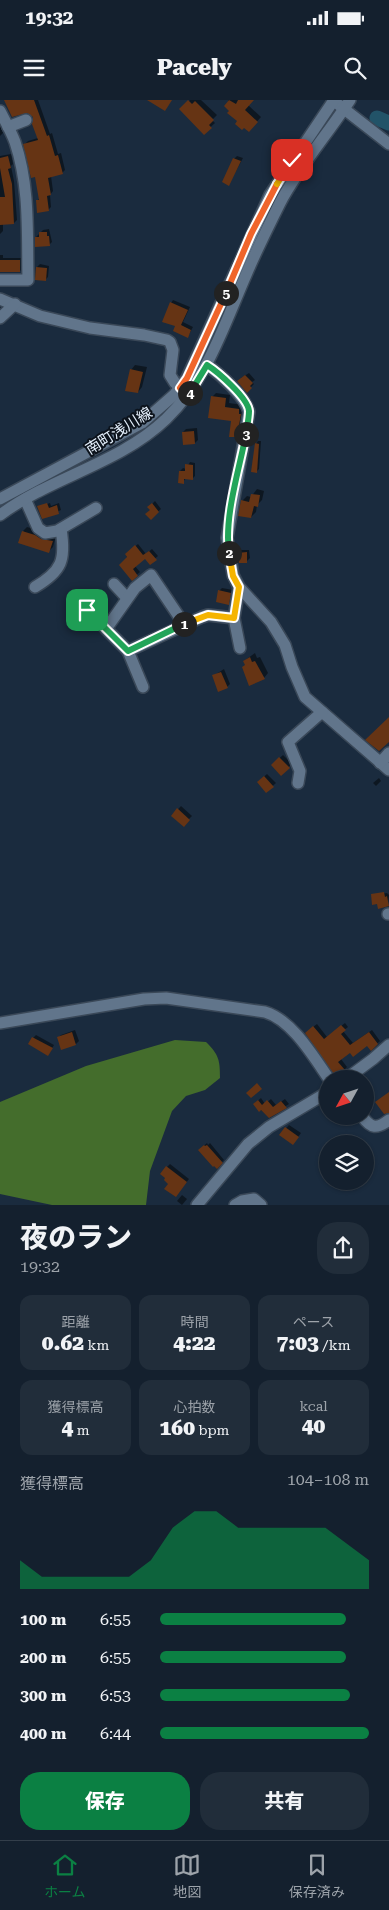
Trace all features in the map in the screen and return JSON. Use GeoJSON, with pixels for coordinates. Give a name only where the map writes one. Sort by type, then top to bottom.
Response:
{"type":"FeatureCollection","features":[{"type":"Feature","properties":{"kind":"street"},"geometry":{"type":"LineString","coordinates":[[333,100],[347,105],[389,144]]}},
{"type":"Feature","properties":{"kind":"street","name":"南町浅川線"},"geometry":{"type":"LineString","coordinates":[[0,499],[142,423],[184,391],[187,378],[270,195],[333,100]]}},
{"type":"Feature","properties":{"kind":"street","name":"南町浅川線"},"geometry":{"type":"LineString","coordinates":[[0,515],[25,499],[96,465],[130,445],[166,419],[184,391],[207,365],[246,274],[282,201],[347,105]]}},
{"type":"Feature","properties":{"kind":"street"},"geometry":{"type":"LineString","coordinates":[[0,111],[16,148],[24,184],[27,207],[28,280],[0,280]]}},
{"type":"Feature","properties":{"kind":"street"},"geometry":{"type":"LineString","coordinates":[[8,127],[26,120]]}},
{"type":"Feature","properties":{"kind":"street"},"geometry":{"type":"LineString","coordinates":[[0,299],[40,316],[90,328],[144,335],[170,342],[173,350],[170,375],[184,391]]}},
{"type":"Feature","properties":{"kind":"street"},"geometry":{"type":"LineString","coordinates":[[0,318],[15,304]]}},
{"type":"Feature","properties":{"kind":"street"},"geometry":{"type":"LineString","coordinates":[[207,365],[218,372],[242,398],[247,404],[249,412],[227,538],[233,576],[239,587],[271,622],[285,645],[300,689],[305,696],[385,767],[389,753]]}},
{"type":"Feature","properties":{"kind":"street"},"geometry":{"type":"LineString","coordinates":[[25,499],[34,521],[42,532],[53,532],[96,508]]}},
{"type":"Feature","properties":{"kind":"street"},"geometry":{"type":"LineString","coordinates":[[35,588],[49,579],[58,569],[63,554],[61,528]]}},
{"type":"Feature","properties":{"kind":"street"},"geometry":{"type":"LineString","coordinates":[[106,629],[134,588],[151,575],[184,624]]}},
{"type":"Feature","properties":{"kind":"street"},"geometry":{"type":"LineString","coordinates":[[114,584],[127,598]]}},
{"type":"Feature","properties":{"kind":"street"},"geometry":{"type":"LineString","coordinates":[[239,587],[234,618],[240,648]]}},
{"type":"Feature","properties":{"kind":"street"},"geometry":{"type":"LineString","coordinates":[[87,610],[128,651],[143,687]]}},
{"type":"Feature","properties":{"kind":"street"},"geometry":{"type":"LineString","coordinates":[[128,651],[184,624],[208,615],[234,618]]}},
{"type":"Feature","properties":{"kind":"street"},"geometry":{"type":"LineString","coordinates":[[298,783],[300,771],[288,742],[322,712]]}},
{"type":"Feature","properties":{"kind":"street"},"geometry":{"type":"LineString","coordinates":[[0,1023],[144,998],[166,998],[265,1012],[280,1018],[289,1027],[322,1070]]}},
{"type":"Feature","properties":{"kind":"street"},"geometry":{"type":"LineString","coordinates":[[358,1070],[389,1045]]}},
{"type":"Feature","properties":{"kind":"street"},"geometry":{"type":"LineString","coordinates":[[197,1205],[248,1144],[269,1127],[319,1097]]}},
{"type":"Feature","properties":{"kind":"street"},"geometry":{"type":"LineString","coordinates":[[373,1125],[380,1126],[389,1120]]}},
{"type":"Feature","properties":{"kind":"street"},"geometry":{"type":"LineString","coordinates":[[235,1205],[242,1201],[254,1199],[261,1205]]}},
{"type":"Feature","properties":{"kind":"green space"},"geometry":{"type":"Polygon","coordinates":[[[175,1040],[206,1042],[218,1058],[220,1078],[205,1090],[186,1096],[172,1111],[150,1171],[146,1205],[52,1205],[0,1194],[0,1102],[86,1066],[175,1040]]]}},
{"type":"Feature","properties":{"kind":"building"},"geometry":{"type":"Polygon","coordinates":[[[4,100],[34,100],[47,136],[49,135],[55,156],[58,155],[63,174],[48,178],[51,195],[47,196],[49,211],[37,213],[36,200],[39,200],[35,177],[31,178],[23,144],[38,140],[32,124],[33,117],[27,113],[12,117],[4,100]]]}},
{"type":"Feature","properties":{"kind":"building"},"geometry":{"type":"Polygon","coordinates":[[[147,100],[172,100],[165,111],[147,100]]]}},
{"type":"Feature","properties":{"kind":"building"},"geometry":{"type":"Polygon","coordinates":[[[188,100],[192,104],[195,101],[214,120],[209,125],[212,128],[204,135],[179,109],[188,100]]]}},
{"type":"Feature","properties":{"kind":"building"},"geometry":{"type":"Polygon","coordinates":[[[229,100],[236,104],[238,100],[254,100],[245,110],[258,122],[249,132],[244,128],[242,130],[235,124],[237,121],[227,113],[229,111],[224,106],[229,100]]]}},
{"type":"Feature","properties":{"kind":"building"},"geometry":{"type":"Polygon","coordinates":[[[8,156],[11,168],[8,169],[12,184],[14,224],[0,225],[0,197],[5,197],[0,158],[8,156]]]}},
{"type":"Feature","properties":{"kind":"building"},"geometry":{"type":"Polygon","coordinates":[[[233,158],[241,161],[229,186],[222,182],[233,158]]]}},
{"type":"Feature","properties":{"kind":"building"},"geometry":{"type":"Polygon","coordinates":[[[39,232],[47,232],[50,246],[35,247],[35,237],[39,237],[39,232]]]}},
{"type":"Feature","properties":{"kind":"building"},"geometry":{"type":"Polygon","coordinates":[[[0,260],[20,260],[20,272],[0,272],[0,260]]]}},
{"type":"Feature","properties":{"kind":"building"},"geometry":{"type":"Polygon","coordinates":[[[36,267],[47,268],[46,281],[35,280],[36,267]]]}},
{"type":"Feature","properties":{"kind":"building"},"geometry":{"type":"Polygon","coordinates":[[[170,302],[188,310],[181,325],[191,330],[188,338],[173,331],[175,326],[162,322],[170,302]]]}},
{"type":"Feature","properties":{"kind":"building"},"geometry":{"type":"Polygon","coordinates":[[[130,369],[143,372],[138,393],[125,391],[130,369]]]}},
{"type":"Feature","properties":{"kind":"building"},"geometry":{"type":"Polygon","coordinates":[[[245,375],[253,383],[250,386],[252,388],[247,393],[237,381],[245,375]]]}},
{"type":"Feature","properties":{"kind":"building"},"geometry":{"type":"Polygon","coordinates":[[[211,396],[226,398],[225,407],[239,409],[239,414],[241,414],[237,437],[229,437],[231,421],[208,418],[211,396]]]}},
{"type":"Feature","properties":{"kind":"building"},"geometry":{"type":"Polygon","coordinates":[[[194,431],[195,444],[183,445],[182,432],[194,431]]]}},
{"type":"Feature","properties":{"kind":"building"},"geometry":{"type":"Polygon","coordinates":[[[255,443],[259,444],[257,473],[251,472],[255,443]]]}},
{"type":"Feature","properties":{"kind":"building"},"geometry":{"type":"Polygon","coordinates":[[[185,464],[193,465],[193,480],[184,479],[184,484],[178,483],[179,471],[185,471],[185,464]]]}},
{"type":"Feature","properties":{"kind":"building"},"geometry":{"type":"Polygon","coordinates":[[[251,494],[260,495],[258,507],[254,506],[251,518],[238,516],[241,500],[249,502],[251,494]]]}},
{"type":"Feature","properties":{"kind":"building"},"geometry":{"type":"Polygon","coordinates":[[[47,503],[49,508],[57,505],[59,514],[42,519],[37,506],[47,503]]]}},
{"type":"Feature","properties":{"kind":"building"},"geometry":{"type":"Polygon","coordinates":[[[152,503],[159,512],[151,520],[145,514],[150,510],[147,507],[152,503]]]}},
{"type":"Feature","properties":{"kind":"building"},"geometry":{"type":"Polygon","coordinates":[[[22,531],[41,539],[53,541],[49,553],[18,543],[22,531]]]}},
{"type":"Feature","properties":{"kind":"building"},"geometry":{"type":"Polygon","coordinates":[[[135,545],[143,555],[149,551],[157,560],[150,565],[145,559],[133,569],[138,576],[132,581],[119,565],[127,557],[125,554],[135,545]]]}},
{"type":"Feature","properties":{"kind":"building"},"geometry":{"type":"Polygon","coordinates":[[[247,552],[247,563],[239,563],[237,553],[247,552]]]}},
{"type":"Feature","properties":{"kind":"building"},"geometry":{"type":"Polygon","coordinates":[[[218,590],[231,593],[229,605],[216,602],[218,590]]]}},
{"type":"Feature","properties":{"kind":"building"},"geometry":{"type":"Polygon","coordinates":[[[250,657],[252,662],[255,661],[265,679],[249,686],[242,667],[245,665],[243,661],[250,657]]]}},
{"type":"Feature","properties":{"kind":"building"},"geometry":{"type":"Polygon","coordinates":[[[221,672],[228,688],[218,692],[212,675],[221,672]]]}},
{"type":"Feature","properties":{"kind":"building"},"geometry":{"type":"Polygon","coordinates":[[[389,717],[389,742],[379,751],[365,740],[389,717]]]}},
{"type":"Feature","properties":{"kind":"building"},"geometry":{"type":"Polygon","coordinates":[[[279,757],[290,768],[281,776],[271,765],[279,757]]]}},
{"type":"Feature","properties":{"kind":"building"},"geometry":{"type":"Polygon","coordinates":[[[264,776],[274,787],[266,793],[257,782],[264,776]]]}},
{"type":"Feature","properties":{"kind":"building"},"geometry":{"type":"Polygon","coordinates":[[[177,808],[190,820],[184,827],[171,816],[177,808]]]}},
{"type":"Feature","properties":{"kind":"building"},"geometry":{"type":"Polygon","coordinates":[[[384,892],[389,906],[378,909],[377,904],[372,905],[371,894],[384,892]]]}},
{"type":"Feature","properties":{"kind":"building"},"geometry":{"type":"Polygon","coordinates":[[[341,1025],[346,1030],[341,1034],[350,1045],[369,1032],[378,1044],[371,1051],[367,1046],[353,1057],[350,1053],[338,1062],[345,1070],[331,1070],[305,1033],[313,1026],[324,1039],[341,1025]]]}},
{"type":"Feature","properties":{"kind":"building"},"geometry":{"type":"Polygon","coordinates":[[[72,1032],[76,1045],[61,1050],[57,1037],[72,1032]]]}},
{"type":"Feature","properties":{"kind":"building"},"geometry":{"type":"Polygon","coordinates":[[[32,1037],[53,1048],[48,1056],[28,1044],[32,1037]]]}},
{"type":"Feature","properties":{"kind":"building"},"geometry":{"type":"Polygon","coordinates":[[[257,1083],[262,1089],[251,1098],[246,1093],[257,1083]]]}},
{"type":"Feature","properties":{"kind":"building"},"geometry":{"type":"Polygon","coordinates":[[[389,1092],[389,1113],[384,1114],[375,1102],[389,1092]]]}},
{"type":"Feature","properties":{"kind":"building"},"geometry":{"type":"Polygon","coordinates":[[[258,1100],[262,1105],[267,1100],[273,1107],[281,1101],[287,1108],[269,1118],[261,1110],[259,1112],[253,1104],[258,1100]]]}},
{"type":"Feature","properties":{"kind":"building"},"geometry":{"type":"Polygon","coordinates":[[[285,1127],[299,1137],[293,1145],[279,1135],[285,1127]]]}},
{"type":"Feature","properties":{"kind":"building"},"geometry":{"type":"Polygon","coordinates":[[[207,1145],[223,1163],[217,1169],[198,1150],[207,1145]]]}},
{"type":"Feature","properties":{"kind":"building"},"geometry":{"type":"Polygon","coordinates":[[[166,1166],[187,1182],[176,1197],[164,1189],[168,1184],[160,1174],[166,1166]]]}},
{"type":"Feature","properties":{"kind":"waterway"},"geometry":{"type":"LineString","coordinates":[[377,118],[389,123]]}},
{"type":"Feature","properties":{"kind":"route"},"geometry":{"type":"LineString","coordinates":[[87,610],[128,651],[184,624],[208,615],[234,618],[239,587],[233,576],[227,538],[249,412],[247,404],[218,372],[207,365],[188,395],[180,388],[187,378],[270,195],[292,160]]}}]}
